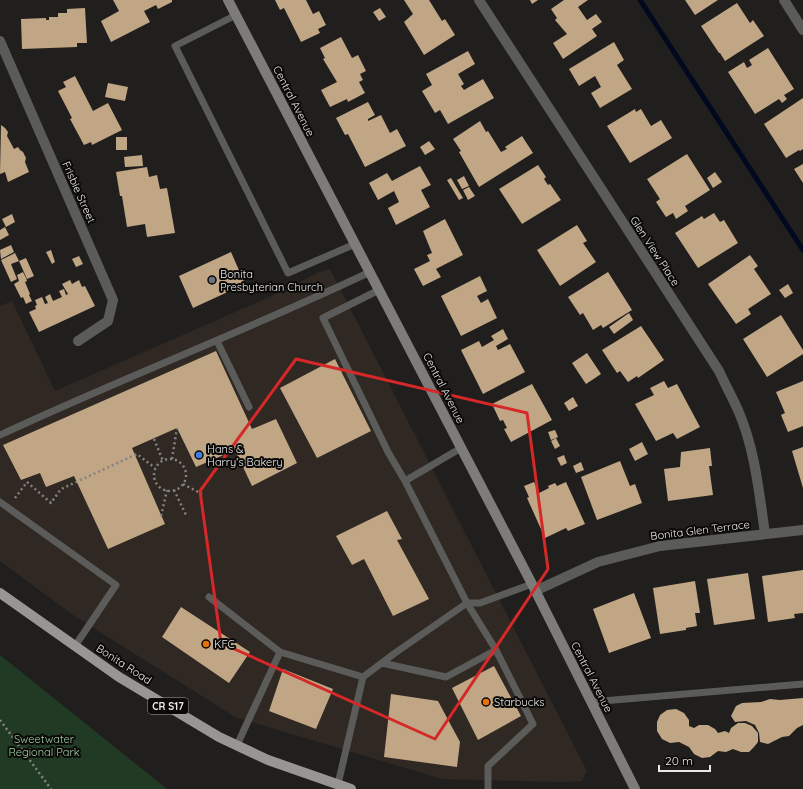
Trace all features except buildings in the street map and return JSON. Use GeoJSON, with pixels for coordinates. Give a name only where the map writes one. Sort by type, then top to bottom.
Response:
{"type":"FeatureCollection","features":[{"type":"Feature","properties":{"kind":"main road","name":"Central Avenue"},"geometry":{"type":"LineString","coordinates":[[228,0],[533,587],[635,789]]}},
{"type":"Feature","properties":{"kind":"main road","name":"Bonita Road"},"geometry":{"type":"LineString","coordinates":[[0,593],[119,677],[219,737],[268,760],[351,789]]}},
{"type":"Feature","properties":{"kind":"street","name":"Glen View Place"},"geometry":{"type":"LineString","coordinates":[[480,0],[718,371],[738,410],[750,444],[757,471],[765,534]]}},
{"type":"Feature","properties":{"kind":"street"},"geometry":{"type":"LineString","coordinates":[[784,0],[803,30]]}},
{"type":"Feature","properties":{"kind":"street","name":"Frisbie Street"},"geometry":{"type":"LineString","coordinates":[[0,41],[113,300],[108,321],[78,341]]}},
{"type":"Feature","properties":{"kind":"street","name":"Bonita Glen Terrace"},"geometry":{"type":"LineString","coordinates":[[533,587],[598,562],[645,549],[803,530]]}},
{"type":"Feature","properties":{"kind":"lane"},"geometry":{"type":"LineString","coordinates":[[236,15],[176,46],[288,273],[355,244]]}},
{"type":"Feature","properties":{"kind":"lane"},"geometry":{"type":"LineString","coordinates":[[0,435],[42,415],[280,314],[370,272]]}},
{"type":"Feature","properties":{"kind":"lane"},"geometry":{"type":"LineString","coordinates":[[379,290],[323,318],[388,452],[405,481],[467,603],[496,650],[533,724],[488,766],[488,789]]}},
{"type":"Feature","properties":{"kind":"lane"},"geometry":{"type":"LineString","coordinates":[[217,341],[249,407]]}},
{"type":"Feature","properties":{"kind":"lane"},"geometry":{"type":"LineString","coordinates":[[405,481],[461,448]]}},
{"type":"Feature","properties":{"kind":"lane"},"geometry":{"type":"LineString","coordinates":[[0,502],[116,585],[75,646]]}},
{"type":"Feature","properties":{"kind":"lane"},"geometry":{"type":"LineString","coordinates":[[338,784],[363,677],[467,603],[480,603],[533,587]]}},
{"type":"Feature","properties":{"kind":"lane"},"geometry":{"type":"LineString","coordinates":[[209,597],[280,652],[363,677]]}},
{"type":"Feature","properties":{"kind":"lane"},"geometry":{"type":"LineString","coordinates":[[382,663],[446,677],[496,650]]}},
{"type":"Feature","properties":{"kind":"lane"},"geometry":{"type":"LineString","coordinates":[[237,745],[280,652]]}},
{"type":"Feature","properties":{"kind":"lane"},"geometry":{"type":"LineString","coordinates":[[591,702],[803,684]]}},
{"type":"Feature","properties":{"kind":"path"},"geometry":{"type":"LineString","coordinates":[[172,459],[177,428]]}},
{"type":"Feature","properties":{"kind":"path"},"geometry":{"type":"LineString","coordinates":[[154,439],[162,461]]}},
{"type":"Feature","properties":{"kind":"path"},"geometry":{"type":"LineString","coordinates":[[7,507],[27,482],[51,503],[61,488],[138,454],[155,468]]}},
{"type":"Feature","properties":{"kind":"path"},"geometry":{"type":"LineString","coordinates":[[172,459],[177,461],[184,468],[185,474],[183,484],[174,490],[167,490],[159,487],[156,483],[154,473],[155,468],[162,461],[172,459]]}},
{"type":"Feature","properties":{"kind":"path"},"geometry":{"type":"LineString","coordinates":[[183,484],[202,494]]}},
{"type":"Feature","properties":{"kind":"path"},"geometry":{"type":"LineString","coordinates":[[161,516],[167,490]]}},
{"type":"Feature","properties":{"kind":"path"},"geometry":{"type":"LineString","coordinates":[[174,490],[186,515]]}},
{"type":"Feature","properties":{"kind":"path"},"geometry":{"type":"LineString","coordinates":[[0,720],[51,789]]}},
{"type":"Feature","properties":{"kind":"highlighted area"},"geometry":{"type":"Polygon","coordinates":[[[296,359],[527,413],[548,569],[435,739],[221,643],[200,491],[296,359]]]}},
{"type":"Feature","properties":{"kind":"shaded area"},"geometry":{"type":"Polygon","coordinates":[[[330,269],[587,771],[582,781],[562,782],[442,779],[235,717],[73,615],[0,561],[0,306],[12,301],[55,391],[274,295],[319,272],[330,269]]]}},
{"type":"Feature","properties":{"kind":"green space","name":"Sweetwater Regional Park"},"geometry":{"type":"Polygon","coordinates":[[[0,655],[167,789],[0,789],[0,655]]]}},
{"type":"Feature","properties":{"kind":"waterway"},"geometry":{"type":"LineString","coordinates":[[640,0],[803,250]]}},
{"type":"Feature","properties":{"kind":"place","name":"Bonita Presbyterian Church"},"geometry":{"type":"Point","coordinates":[212,280]}},
{"type":"Feature","properties":{"kind":"place","name":"Hans & Harry’s Bakery"},"geometry":{"type":"Point","coordinates":[199,455]}},
{"type":"Feature","properties":{"kind":"place","name":"KFC"},"geometry":{"type":"Point","coordinates":[206,644]}},
{"type":"Feature","properties":{"kind":"place","name":"Starbucks"},"geometry":{"type":"Point","coordinates":[486,702]}}]}
